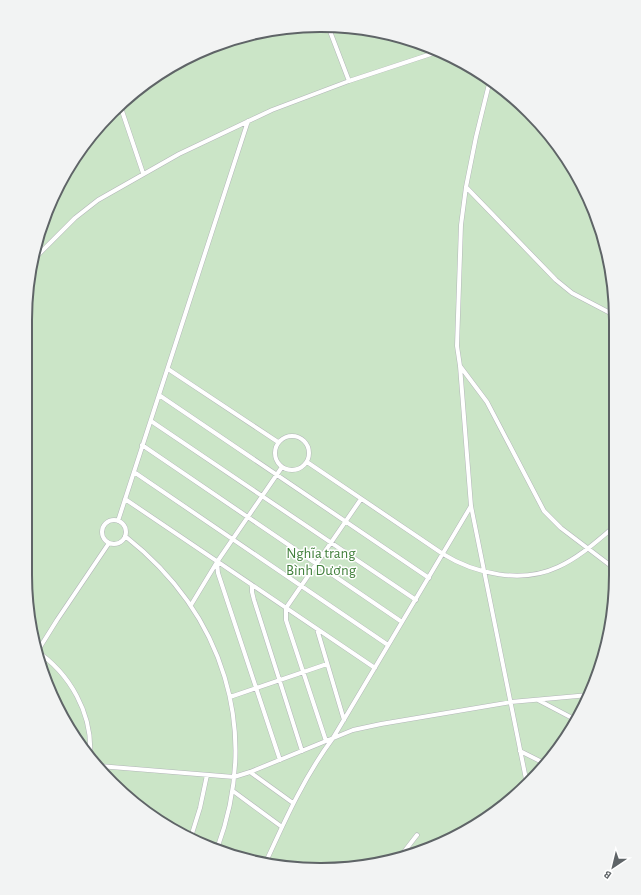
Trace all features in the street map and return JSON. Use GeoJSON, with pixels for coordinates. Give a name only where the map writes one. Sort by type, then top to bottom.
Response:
{"type":"FeatureCollection","features":[{"type":"Feature","properties":{"kind":"lane"},"geometry":{"type":"LineString","coordinates":[[331,33],[350,81]]}},
{"type":"Feature","properties":{"kind":"lane"},"geometry":{"type":"LineString","coordinates":[[41,252],[75,218],[98,200],[143,173],[179,154],[272,110],[350,81],[431,54]]}},
{"type":"Feature","properties":{"kind":"lane"},"geometry":{"type":"LineString","coordinates":[[488,86],[466,187],[461,232],[457,346],[460,366],[471,506],[526,778]]}},
{"type":"Feature","properties":{"kind":"lane"},"geometry":{"type":"LineString","coordinates":[[122,111],[143,173]]}},
{"type":"Feature","properties":{"kind":"lane"},"geometry":{"type":"LineString","coordinates":[[118,521],[248,121]]}},
{"type":"Feature","properties":{"kind":"lane"},"geometry":{"type":"LineString","coordinates":[[466,187],[556,280],[572,293],[609,312]]}},
{"type":"Feature","properties":{"kind":"lane"},"geometry":{"type":"LineString","coordinates":[[460,366],[487,402],[544,510],[561,528],[609,564]]}},
{"type":"Feature","properties":{"kind":"lane"},"geometry":{"type":"LineString","coordinates":[[168,369],[278,442]]}},
{"type":"Feature","properties":{"kind":"lane"},"geometry":{"type":"LineString","coordinates":[[159,395],[429,578]]}},
{"type":"Feature","properties":{"kind":"lane"},"geometry":{"type":"LineString","coordinates":[[151,421],[416,600]]}},
{"type":"Feature","properties":{"kind":"lane"},"geometry":{"type":"LineString","coordinates":[[292,436],[306,442],[310,452],[307,462],[301,469],[287,470],[276,461],[275,451],[278,442],[292,436]]}},
{"type":"Feature","properties":{"kind":"lane"},"geometry":{"type":"LineString","coordinates":[[142,445],[402,622]]}},
{"type":"Feature","properties":{"kind":"lane"},"geometry":{"type":"LineString","coordinates":[[307,462],[454,561],[484,572],[524,575],[542,573],[558,568],[589,549],[609,531]]}},
{"type":"Feature","properties":{"kind":"lane"},"geometry":{"type":"LineString","coordinates":[[191,605],[232,539],[282,467]]}},
{"type":"Feature","properties":{"kind":"lane"},"geometry":{"type":"LineString","coordinates":[[134,472],[388,645]]}},
{"type":"Feature","properties":{"kind":"lane"},"geometry":{"type":"LineString","coordinates":[[125,499],[375,668]]}},
{"type":"Feature","properties":{"kind":"lane"},"geometry":{"type":"LineString","coordinates":[[326,741],[286,620],[286,608],[361,499]]}},
{"type":"Feature","properties":{"kind":"lane"},"geometry":{"type":"LineString","coordinates":[[268,858],[293,802],[317,759],[333,738],[344,720],[471,506]]}},
{"type":"Feature","properties":{"kind":"lane"},"geometry":{"type":"LineString","coordinates":[[109,521],[118,521],[125,528],[125,536],[119,543],[109,543],[104,538],[102,530],[103,527],[109,521]]}},
{"type":"Feature","properties":{"kind":"lane"},"geometry":{"type":"LineString","coordinates":[[125,536],[161,568],[174,582],[191,605],[213,646],[220,663],[230,697],[235,736],[233,791],[219,844]]}},
{"type":"Feature","properties":{"kind":"lane"},"geometry":{"type":"LineString","coordinates":[[41,644],[109,543]]}},
{"type":"Feature","properties":{"kind":"lane"},"geometry":{"type":"LineString","coordinates":[[217,562],[218,573],[280,760]]}},
{"type":"Feature","properties":{"kind":"lane"},"geometry":{"type":"LineString","coordinates":[[252,585],[254,600],[302,751]]}},
{"type":"Feature","properties":{"kind":"lane"},"geometry":{"type":"LineString","coordinates":[[317,629],[344,720]]}},
{"type":"Feature","properties":{"kind":"lane"},"geometry":{"type":"LineString","coordinates":[[44,658],[61,673],[76,693],[88,728],[89,746]]}},
{"type":"Feature","properties":{"kind":"lane"},"geometry":{"type":"LineString","coordinates":[[230,697],[327,664]]}},
{"type":"Feature","properties":{"kind":"lane"},"geometry":{"type":"LineString","coordinates":[[105,767],[234,777],[250,772],[353,730],[511,702],[582,696]]}},
{"type":"Feature","properties":{"kind":"lane"},"geometry":{"type":"LineString","coordinates":[[538,700],[571,717]]}},
{"type":"Feature","properties":{"kind":"lane"},"geometry":{"type":"LineString","coordinates":[[520,751],[540,761]]}},
{"type":"Feature","properties":{"kind":"lane"},"geometry":{"type":"LineString","coordinates":[[250,772],[293,802]]}},
{"type":"Feature","properties":{"kind":"lane"},"geometry":{"type":"LineString","coordinates":[[192,833],[200,808],[207,775]]}},
{"type":"Feature","properties":{"kind":"lane"},"geometry":{"type":"LineString","coordinates":[[233,791],[282,826]]}},
{"type":"Feature","properties":{"kind":"lane"},"geometry":{"type":"LineString","coordinates":[[405,850],[417,835]]}},
{"type":"Feature","properties":{"kind":"green space","name":"Nghĩa trang Bình Dương"},"geometry":{"type":"Polygon","coordinates":[[[320,32],[358,34],[395,42],[431,54],[481,81],[525,116],[560,160],[579,193],[594,228],[607,283],[609,320],[609,574],[607,612],[599,649],[587,685],[560,735],[525,779],[496,803],[465,824],[431,841],[395,853],[358,861],[320,863],[283,861],[228,848],[193,833],[160,814],[116,779],[92,750],[71,719],[47,667],[34,612],[32,320],[34,283],[47,228],[62,193],[81,160],[116,116],[160,81],[210,54],[246,42],[283,34],[320,32]]]}}]}
